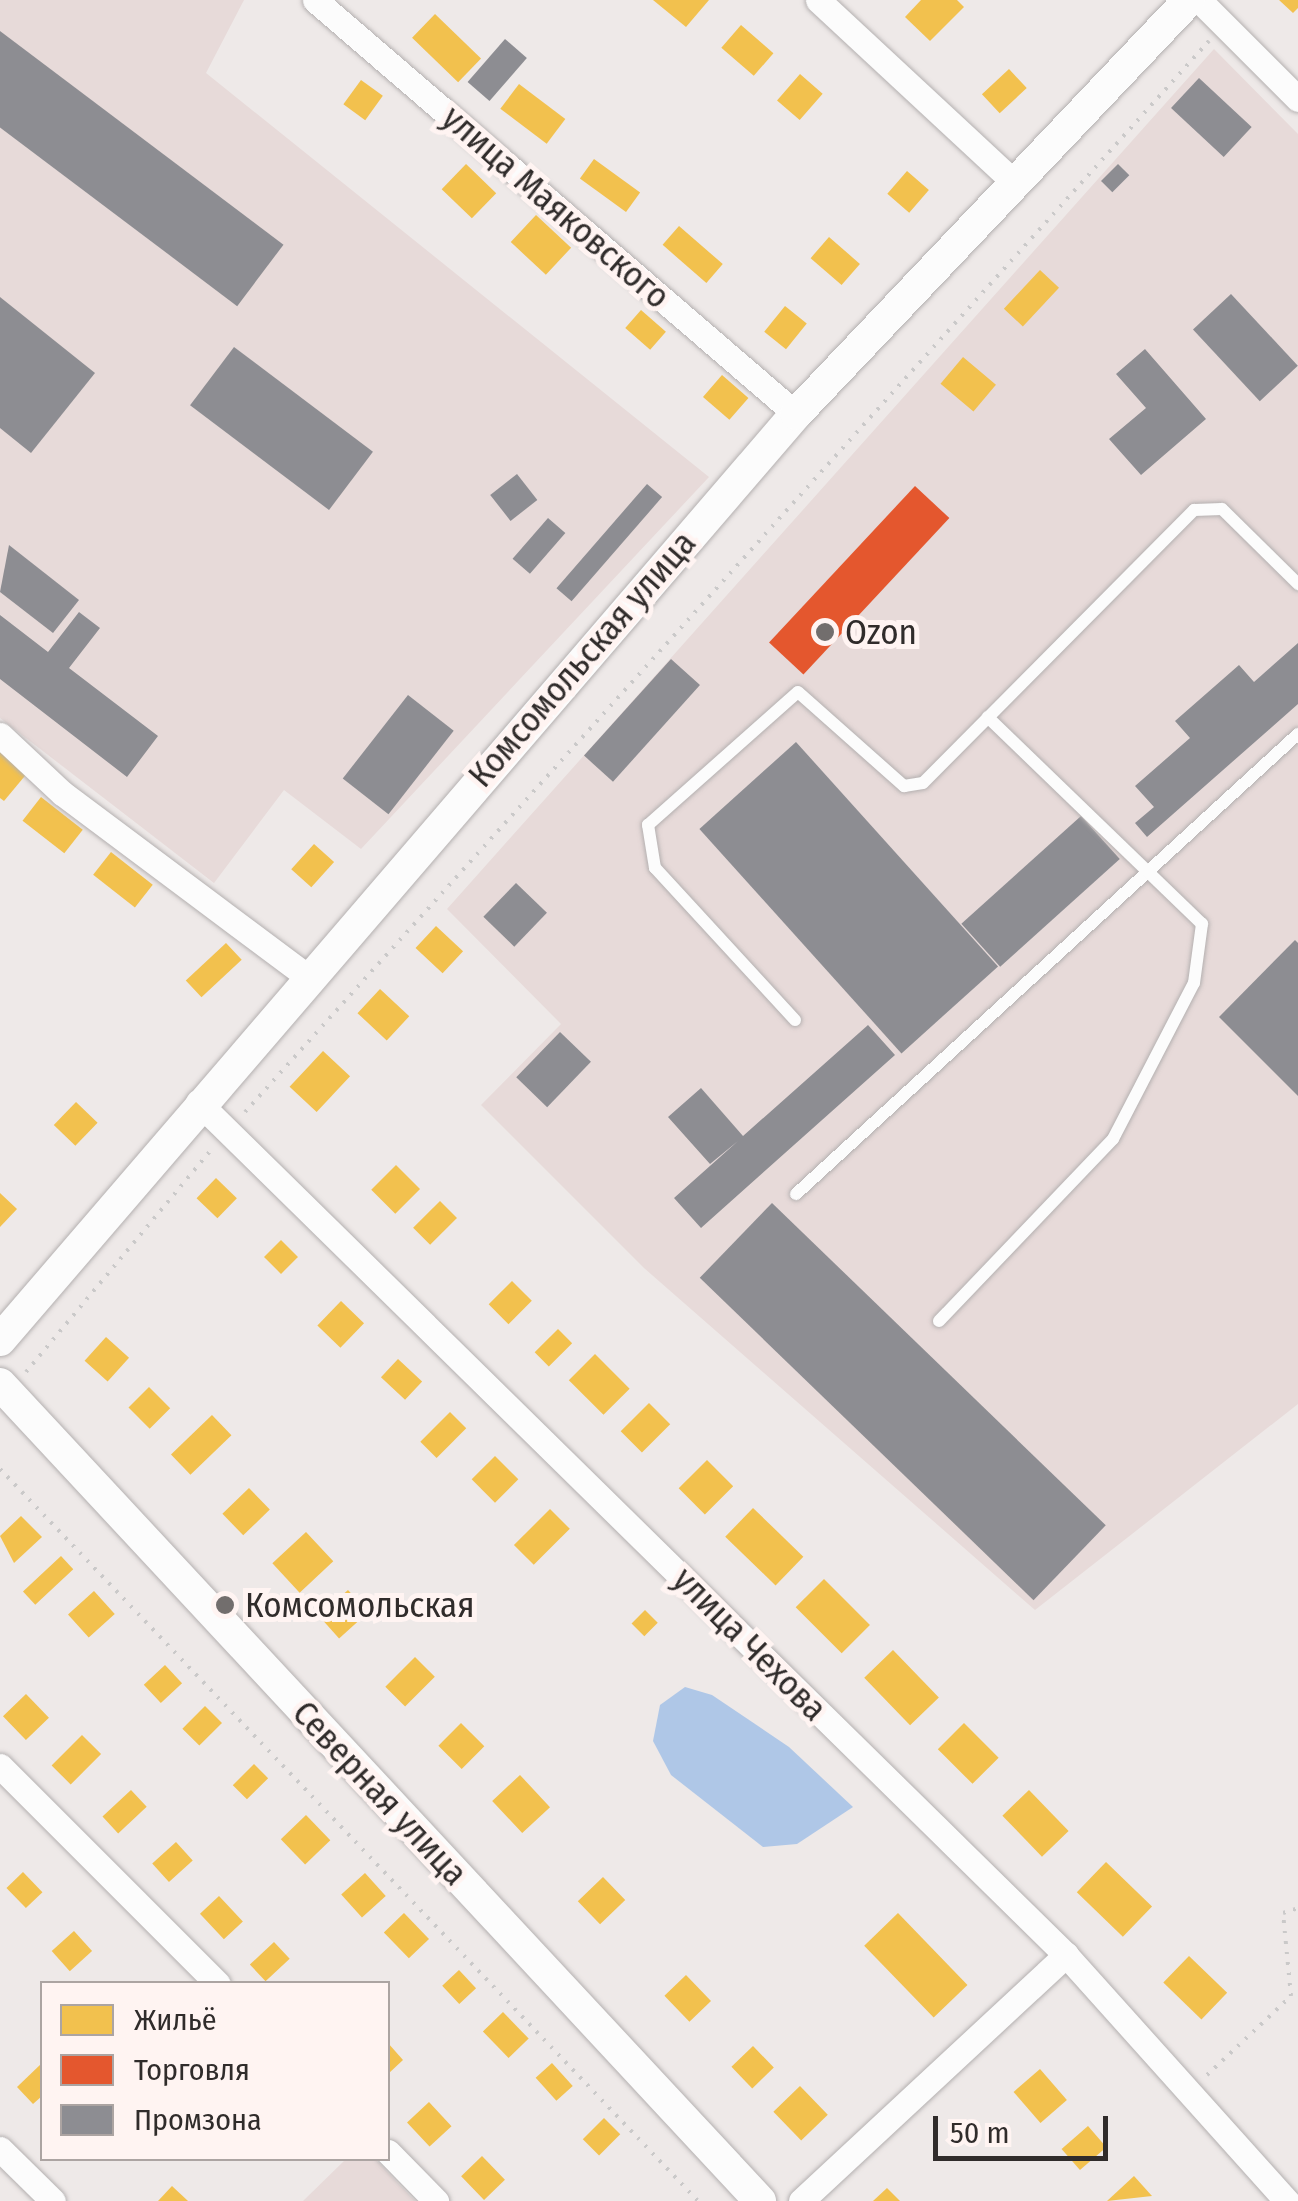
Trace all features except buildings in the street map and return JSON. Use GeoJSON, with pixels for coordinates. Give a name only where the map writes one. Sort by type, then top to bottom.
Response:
{"type":"FeatureCollection","features":[{"type":"Feature","properties":{"kind":"street","name":"улица Маяковского"},"geometry":{"type":"LineString","coordinates":[[315,0],[796,414]]}},
{"type":"Feature","properties":{"kind":"street"},"geometry":{"type":"LineString","coordinates":[[818,0],[1015,184]]}},
{"type":"Feature","properties":{"kind":"street","name":"Комсомольская улица"},"geometry":{"type":"LineString","coordinates":[[0,1340],[305,975],[796,414],[1188,0]]}},
{"type":"Feature","properties":{"kind":"street"},"geometry":{"type":"LineString","coordinates":[[1199,0],[1298,99]]}},
{"type":"Feature","properties":{"kind":"street"},"geometry":{"type":"LineString","coordinates":[[0,735],[62,793],[305,975]]}},
{"type":"Feature","properties":{"kind":"street","name":"улица Чехова"},"geometry":{"type":"LineString","coordinates":[[198,1102],[1066,1954],[1287,2201]]}},
{"type":"Feature","properties":{"kind":"street","name":"Северная улица"},"geometry":{"type":"LineString","coordinates":[[4,1389],[760,2201]]}},
{"type":"Feature","properties":{"kind":"street"},"geometry":{"type":"LineString","coordinates":[[0,1766],[215,1981]]}},
{"type":"Feature","properties":{"kind":"street"},"geometry":{"type":"LineString","coordinates":[[801,2201],[1066,1954]]}},
{"type":"Feature","properties":{"kind":"street"},"geometry":{"type":"LineString","coordinates":[[0,2149],[52,2201]]}},
{"type":"Feature","properties":{"kind":"street"},"geometry":{"type":"LineString","coordinates":[[390,2154],[436,2201]]}},
{"type":"Feature","properties":{"kind":"lane"},"geometry":{"type":"LineString","coordinates":[[794,1020],[655,868],[648,825],[798,692],[904,786],[923,783],[1194,510],[1222,509],[1298,584]]}},
{"type":"Feature","properties":{"kind":"lane"},"geometry":{"type":"LineString","coordinates":[[940,1321],[1112,1139],[1194,983],[1202,924],[988,717]]}},
{"type":"Feature","properties":{"kind":"lane"},"geometry":{"type":"LineString","coordinates":[[796,1194],[1298,734]]}},
{"type":"Feature","properties":{"kind":"path"},"geometry":{"type":"LineString","coordinates":[[4,1389],[228,1131],[1224,25]]}},
{"type":"Feature","properties":{"kind":"path"},"geometry":{"type":"LineString","coordinates":[[0,1469],[698,2201]]}},
{"type":"Feature","properties":{"kind":"path"},"geometry":{"type":"LineString","coordinates":[[1186,2088],[1291,1996],[1283,1912],[1298,1908]]}},
{"type":"Feature","properties":{"kind":"shaded area"},"geometry":{"type":"Polygon","coordinates":[[[0,0],[244,0],[206,73],[709,477],[361,849],[284,790],[214,883],[0,718],[0,0]]]}},
{"type":"Feature","properties":{"kind":"shaded area"},"geometry":{"type":"Polygon","coordinates":[[[1214,49],[1298,134],[1298,1404],[1035,1610],[644,1268],[481,1105],[561,1024],[447,909],[1214,49]]]}},
{"type":"Feature","properties":{"kind":"shaded area"},"geometry":{"type":"Polygon","coordinates":[[[344,2161],[377,2161],[415,2201],[303,2201],[344,2161]]]}},
{"type":"Feature","properties":{"kind":"water"},"geometry":{"type":"Polygon","coordinates":[[[685,1687],[712,1695],[789,1747],[853,1807],[797,1844],[763,1847],[671,1775],[653,1741],[660,1705],[685,1687]]]}},
{"type":"Feature","properties":{"kind":"place","name":"Ozon"},"geometry":{"type":"Point","coordinates":[825,632]}},
{"type":"Feature","properties":{"kind":"place","name":"Комсомольская"},"geometry":{"type":"Point","coordinates":[225,1605]}}]}
